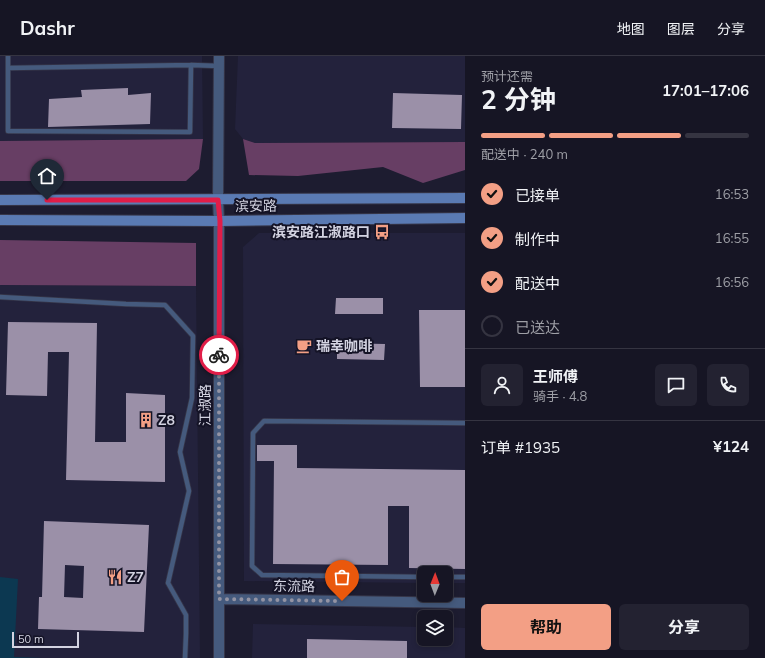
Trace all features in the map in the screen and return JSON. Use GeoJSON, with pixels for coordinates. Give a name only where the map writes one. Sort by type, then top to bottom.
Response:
{"type":"FeatureCollection","features":[{"type":"Feature","properties":{"kind":"main road","name":"滨安路"},"geometry":{"type":"LineString","coordinates":[[0,200],[465,198]]}},
{"type":"Feature","properties":{"kind":"main road","name":"滨安路"},"geometry":{"type":"LineString","coordinates":[[0,220],[220,221],[465,218]]}},
{"type":"Feature","properties":{"kind":"street","name":"江淑路"},"geometry":{"type":"LineString","coordinates":[[219,61],[219,658]]}},
{"type":"Feature","properties":{"kind":"street","name":"东流路"},"geometry":{"type":"LineString","coordinates":[[219,599],[465,603]]}},
{"type":"Feature","properties":{"kind":"lane"},"geometry":{"type":"LineString","coordinates":[[8,56],[8,131],[190,132],[191,65]]}},
{"type":"Feature","properties":{"kind":"lane"},"geometry":{"type":"LineString","coordinates":[[8,68],[191,65],[219,61]]}},
{"type":"Feature","properties":{"kind":"lane"},"geometry":{"type":"LineString","coordinates":[[0,297],[165,305],[193,336],[192,398],[180,452],[190,491],[168,583],[186,615],[184,658]]}},
{"type":"Feature","properties":{"kind":"lane"},"geometry":{"type":"LineString","coordinates":[[417,577],[262,575],[252,566],[253,433],[264,421],[465,423]]}},
{"type":"Feature","properties":{"kind":"lane"},"geometry":{"type":"LineString","coordinates":[[453,577],[465,577]]}},
{"type":"Feature","properties":{"kind":"shaded area"},"geometry":{"type":"Polygon","coordinates":[[[0,56],[202,56],[203,139],[0,141],[0,56]]]}},
{"type":"Feature","properties":{"kind":"shaded area"},"geometry":{"type":"Polygon","coordinates":[[[238,56],[465,56],[465,142],[255,143],[243,139],[235,129],[238,56]]]}},
{"type":"Feature","properties":{"kind":"shaded area"},"geometry":{"type":"Polygon","coordinates":[[[203,139],[199,169],[186,181],[0,181],[0,141],[203,139]]]}},
{"type":"Feature","properties":{"kind":"shaded area"},"geometry":{"type":"Polygon","coordinates":[[[243,139],[255,143],[465,142],[465,170],[423,183],[383,167],[298,176],[249,175],[243,139]]]}},
{"type":"Feature","properties":{"kind":"shaded area"},"geometry":{"type":"Polygon","coordinates":[[[259,233],[465,233],[465,583],[453,583],[453,566],[417,566],[417,583],[244,581],[243,247],[259,233]]]}},
{"type":"Feature","properties":{"kind":"shaded area"},"geometry":{"type":"Polygon","coordinates":[[[0,240],[196,243],[196,286],[0,285],[0,240]]]}},
{"type":"Feature","properties":{"kind":"shaded area"},"geometry":{"type":"Polygon","coordinates":[[[0,285],[196,286],[200,658],[0,658],[0,285]]]}},
{"type":"Feature","properties":{"kind":"shaded area"},"geometry":{"type":"Polygon","coordinates":[[[253,624],[417,627],[417,646],[453,646],[453,627],[465,628],[465,658],[252,658],[253,624]]]}},
{"type":"Feature","properties":{"kind":"water"},"geometry":{"type":"Polygon","coordinates":[[[0,577],[18,579],[14,657],[42,658],[0,658],[0,577]]]}},
{"type":"Feature","properties":{"kind":"building"},"geometry":{"type":"Polygon","coordinates":[[[128,88],[128,95],[151,93],[150,124],[48,127],[49,99],[82,97],[81,90],[128,88]]]}},
{"type":"Feature","properties":{"kind":"building"},"geometry":{"type":"Polygon","coordinates":[[[393,93],[462,95],[461,129],[392,128],[393,93]]]}},
{"type":"Feature","properties":{"kind":"building"},"geometry":{"type":"Polygon","coordinates":[[[336,298],[383,298],[383,314],[335,314],[336,298]]]}},
{"type":"Feature","properties":{"kind":"building"},"geometry":{"type":"Polygon","coordinates":[[[419,310],[465,310],[465,387],[420,387],[419,310]]]}},
{"type":"Feature","properties":{"kind":"building","name":"Z8"},"geometry":{"type":"Polygon","coordinates":[[[8,322],[97,323],[95,442],[126,442],[126,393],[165,395],[165,482],[66,480],[69,352],[48,352],[47,396],[6,395],[8,322]]]}},
{"type":"Feature","properties":{"kind":"building"},"geometry":{"type":"Polygon","coordinates":[[[337,343],[385,344],[384,360],[337,359],[337,343]]]}},
{"type":"Feature","properties":{"kind":"building"},"geometry":{"type":"Polygon","coordinates":[[[257,445],[297,445],[297,468],[465,470],[465,569],[453,569],[453,566],[417,566],[417,568],[409,568],[409,506],[388,506],[388,565],[273,564],[274,461],[257,461],[257,445]]]}},
{"type":"Feature","properties":{"kind":"building","name":"Z7"},"geometry":{"type":"Polygon","coordinates":[[[44,521],[149,525],[144,632],[38,629],[39,597],[42,597],[44,521]],[[65,565],[64,597],[83,598],[84,566],[65,565]]]}},
{"type":"Feature","properties":{"kind":"building"},"geometry":{"type":"Polygon","coordinates":[[[307,639],[407,641],[407,658],[307,658],[307,639]]]}},
{"type":"Feature","properties":{"kind":"way so far"},"geometry":{"type":"LineString","coordinates":[[219,355],[219,599],[342,601]]}},
{"type":"Feature","properties":{"kind":"place","name":"滨安路江淑路口"},"geometry":{"type":"Point","coordinates":[382,232]}},
{"type":"Feature","properties":{"kind":"place","name":"瑞幸咖啡"},"geometry":{"type":"Point","coordinates":[304,346]}},
{"type":"Feature","properties":{"kind":"place","name":"Z8"},"geometry":{"type":"Point","coordinates":[146,420]}},
{"type":"Feature","properties":{"kind":"place","name":"Z7"},"geometry":{"type":"Point","coordinates":[115,577]}},
{"type":"Feature","properties":{"kind":"route"},"geometry":{"type":"LineString","coordinates":[[47,200],[218,200],[220,221],[219,355]]}}]}
